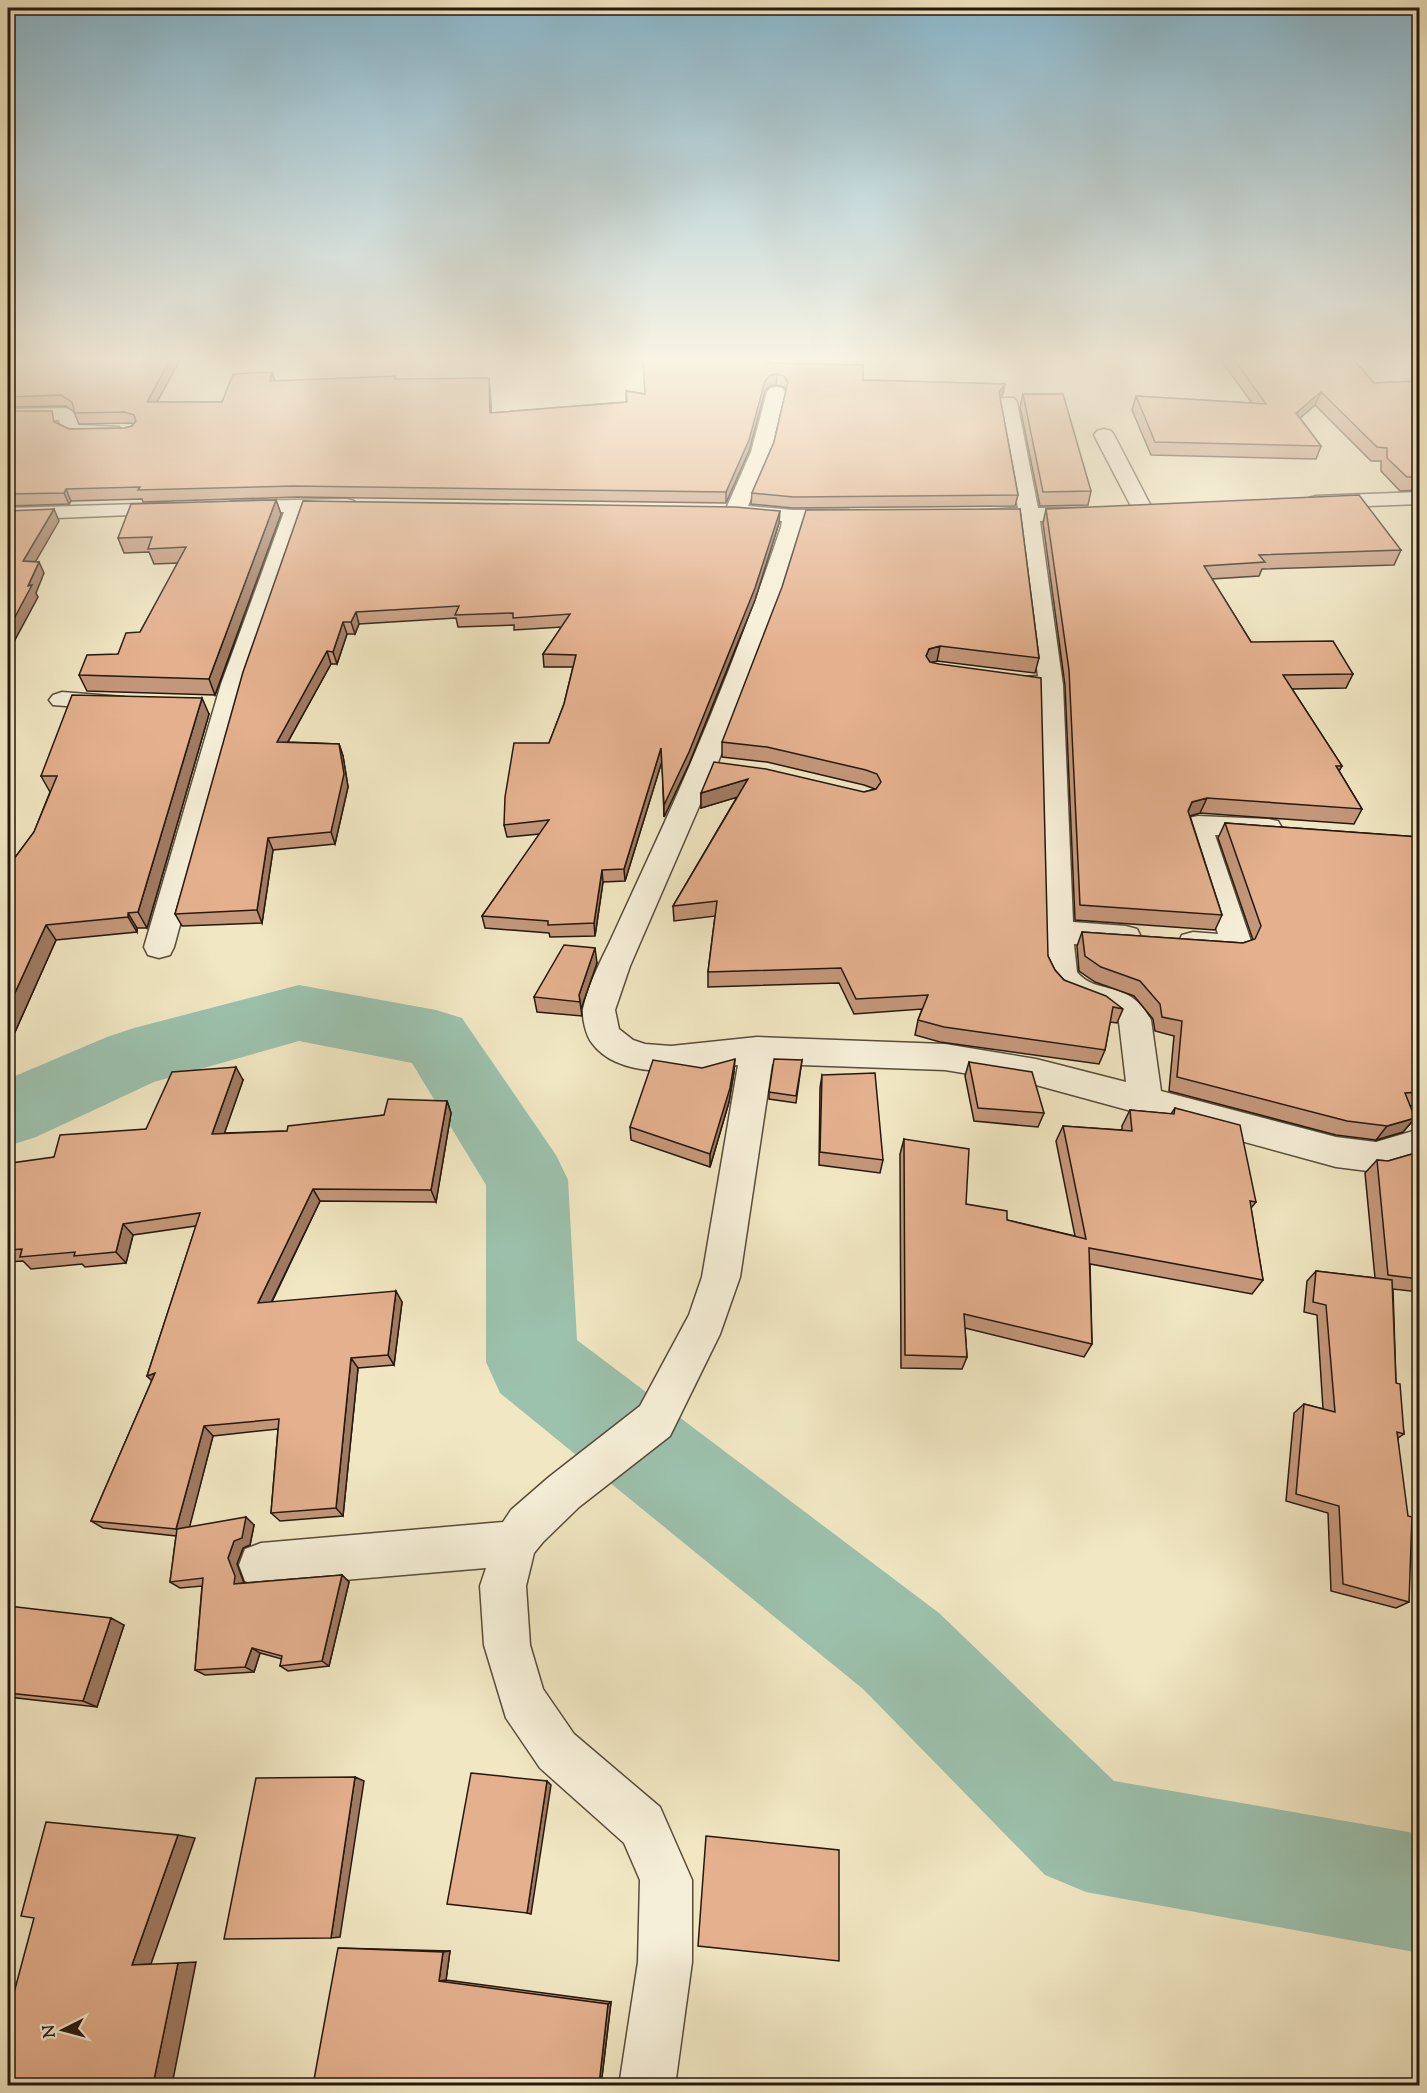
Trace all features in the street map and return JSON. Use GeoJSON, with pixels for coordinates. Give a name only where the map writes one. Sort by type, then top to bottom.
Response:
{"type":"FeatureCollection","features":[{"type":"Feature","properties":{"kind":"street"},"geometry":{"type":"LineString","coordinates":[[735,511],[759,456]]}},
{"type":"Feature","properties":{"kind":"street"},"geometry":{"type":"LineString","coordinates":[[1018,456],[1029,514],[1051,685],[1059,932],[1063,977],[1071,985],[1083,991],[1118,1001],[1130,1009],[1135,1020],[1146,1103]]}},
{"type":"Feature","properties":{"kind":"street"},"geometry":{"type":"LineString","coordinates":[[1115,456],[1143,510]]}},
{"type":"Feature","properties":{"kind":"street"},"geometry":{"type":"LineString","coordinates":[[1300,503],[1419,498]]}},
{"type":"Feature","properties":{"kind":"street"},"geometry":{"type":"LineString","coordinates":[[159,947],[216,705],[297,505]]}},
{"type":"Feature","properties":{"kind":"street"},"geometry":{"type":"LineString","coordinates":[[216,507],[369,505]]}},
{"type":"Feature","properties":{"kind":"street"},"geometry":{"type":"LineString","coordinates":[[8,514],[193,508]]}},
{"type":"Feature","properties":{"kind":"street"},"geometry":{"type":"LineString","coordinates":[[958,515],[1165,509]]}},
{"type":"Feature","properties":{"kind":"street"},"geometry":{"type":"LineString","coordinates":[[712,511],[793,516],[863,516]]}},
{"type":"Feature","properties":{"kind":"street"},"geometry":{"type":"LineString","coordinates":[[793,516],[792,526],[768,601],[712,738],[715,767],[614,966],[599,1010],[604,1035],[621,1048],[645,1057],[671,1059],[758,1050],[945,1057],[1036,1072],[1336,1152],[1376,1157],[1419,1144]]}},
{"type":"Feature","properties":{"kind":"street"},"geometry":{"type":"LineString","coordinates":[[1006,678],[1051,685]]}},
{"type":"Feature","properties":{"kind":"street"},"geometry":{"type":"LineString","coordinates":[[62,700],[133,702]]}},
{"type":"Feature","properties":{"kind":"street"},"geometry":{"type":"LineString","coordinates":[[1059,932],[1231,946],[1236,943],[1198,825],[1220,824],[1292,830]]}},
{"type":"Feature","properties":{"kind":"street"},"geometry":{"type":"LineString","coordinates":[[647,2085],[665,1962],[666,1880],[642,1826],[557,1751],[523,1701],[507,1645],[503,1586],[514,1543],[527,1526],[564,1492],[655,1421],[706,1321],[721,1277],[758,1050]]}},
{"type":"Feature","properties":{"kind":"street"},"geometry":{"type":"LineString","coordinates":[[261,1566],[514,1543]]}},
{"type":"Feature","properties":{"kind":"building"},"geometry":{"type":"Polygon","coordinates":[[[8,456],[742,456],[726,492],[294,486],[138,490],[140,487],[66,489],[64,493],[8,494],[8,456]]]}},
{"type":"Feature","properties":{"kind":"building"},"geometry":{"type":"Polygon","coordinates":[[[768,456],[1011,456],[1018,495],[794,497],[752,493],[768,456]]]}},
{"type":"Feature","properties":{"kind":"building"},"geometry":{"type":"Polygon","coordinates":[[[1036,456],[1081,456],[1091,491],[1043,492],[1036,456]]]}},
{"type":"Feature","properties":{"kind":"building"},"geometry":{"type":"Polygon","coordinates":[[[1387,456],[1419,456],[1419,477],[1407,477],[1387,456]]]}},
{"type":"Feature","properties":{"kind":"building"},"geometry":{"type":"Polygon","coordinates":[[[1359,495],[1401,550],[1259,555],[1265,562],[1204,566],[1251,642],[1333,641],[1353,674],[1283,675],[1342,766],[1336,766],[1362,809],[1207,798],[1192,802],[1188,811],[1222,915],[1080,905],[1069,670],[1046,509],[1359,495]]]}},
{"type":"Feature","properties":{"kind":"building"},"geometry":{"type":"Polygon","coordinates":[[[276,500],[209,679],[79,675],[87,655],[118,654],[126,633],[140,632],[186,547],[148,549],[152,537],[118,538],[131,504],[276,500]]]}},
{"type":"Feature","properties":{"kind":"building"},"geometry":{"type":"Polygon","coordinates":[[[303,501],[735,507],[780,511],[755,588],[689,752],[664,805],[661,748],[624,869],[602,870],[594,923],[548,925],[548,921],[482,916],[549,820],[504,825],[505,797],[514,743],[549,743],[564,704],[576,655],[543,654],[570,614],[513,618],[513,613],[455,615],[459,606],[356,612],[351,622],[343,622],[333,652],[327,651],[277,742],[339,744],[344,774],[331,832],[268,838],[257,910],[175,914],[243,672],[303,501]]]}},
{"type":"Feature","properties":{"kind":"building"},"geometry":{"type":"Polygon","coordinates":[[[54,509],[23,561],[39,562],[28,586],[32,585],[8,630],[8,511],[54,509]]]}},
{"type":"Feature","properties":{"kind":"building"},"geometry":{"type":"Polygon","coordinates":[[[1020,509],[1039,658],[940,646],[929,649],[926,656],[930,662],[939,664],[1041,678],[1048,956],[1055,970],[1064,980],[1106,996],[1123,1009],[1113,1007],[1105,1050],[944,1027],[918,1020],[928,995],[856,999],[841,968],[708,972],[717,901],[673,906],[748,779],[701,793],[714,762],[766,769],[864,792],[876,789],[881,782],[877,774],[866,770],[767,747],[722,742],[782,587],[806,510],[1020,509]]]}},
{"type":"Feature","properties":{"kind":"building"},"geometry":{"type":"Polygon","coordinates":[[[72,695],[202,698],[138,912],[128,913],[128,917],[46,925],[8,1008],[8,888],[10,885],[8,885],[8,867],[34,832],[57,776],[41,776],[72,695]]]}},
{"type":"Feature","properties":{"kind":"building"},"geometry":{"type":"Polygon","coordinates":[[[1225,823],[1419,837],[1419,1092],[1405,1093],[1415,1118],[1387,1126],[1347,1121],[1177,1077],[1182,1021],[1162,1017],[1160,1004],[1140,981],[1101,967],[1085,956],[1082,932],[1243,943],[1255,939],[1261,926],[1225,823]]]}},
{"type":"Feature","properties":{"kind":"building"},"geometry":{"type":"Polygon","coordinates":[[[564,945],[595,948],[579,995],[580,1002],[534,997],[564,945]]]}},
{"type":"Feature","properties":{"kind":"building"},"geometry":{"type":"Polygon","coordinates":[[[735,1059],[730,1088],[710,1154],[630,1127],[653,1060],[702,1068],[735,1059]]]}},
{"type":"Feature","properties":{"kind":"building"},"geometry":{"type":"Polygon","coordinates":[[[774,1059],[802,1060],[796,1096],[769,1092],[774,1059]]]}},
{"type":"Feature","properties":{"kind":"building"},"geometry":{"type":"Polygon","coordinates":[[[969,1062],[1032,1072],[1044,1113],[978,1108],[969,1062]]]}},
{"type":"Feature","properties":{"kind":"building"},"geometry":{"type":"Polygon","coordinates":[[[236,1067],[212,1134],[287,1131],[288,1126],[384,1115],[388,1099],[447,1101],[431,1190],[313,1189],[258,1303],[396,1291],[388,1355],[351,1358],[336,1508],[271,1513],[279,1419],[204,1426],[176,1529],[91,1521],[155,1373],[147,1376],[200,1213],[123,1224],[116,1252],[74,1256],[75,1252],[20,1257],[22,1249],[8,1250],[8,1173],[11,1163],[54,1157],[60,1135],[146,1129],[172,1072],[236,1067]]]}},
{"type":"Feature","properties":{"kind":"building"},"geometry":{"type":"Polygon","coordinates":[[[875,1073],[883,1160],[820,1152],[822,1075],[875,1073]]]}},
{"type":"Feature","properties":{"kind":"building"},"geometry":{"type":"Polygon","coordinates":[[[1175,1108],[1240,1125],[1256,1202],[1250,1201],[1263,1280],[1089,1248],[1092,1344],[964,1314],[967,1357],[905,1355],[904,1139],[969,1149],[966,1204],[1007,1211],[1007,1220],[1086,1239],[1063,1126],[1132,1131],[1130,1110],[1174,1114],[1175,1108]]]}},
{"type":"Feature","properties":{"kind":"building"},"geometry":{"type":"Polygon","coordinates":[[[1419,1152],[1419,1279],[1388,1275],[1377,1160],[1388,1161],[1419,1152]]]}},
{"type":"Feature","properties":{"kind":"building"},"geometry":{"type":"Polygon","coordinates":[[[1316,1271],[1392,1280],[1396,1383],[1400,1384],[1404,1434],[1397,1432],[1408,1516],[1412,1517],[1409,1602],[1343,1584],[1339,1506],[1296,1494],[1304,1404],[1335,1412],[1326,1305],[1313,1302],[1316,1271]]]}},
{"type":"Feature","properties":{"kind":"building"},"geometry":{"type":"Polygon","coordinates":[[[246,1517],[242,1538],[234,1541],[228,1558],[235,1576],[234,1584],[342,1575],[322,1661],[280,1666],[282,1656],[252,1648],[245,1667],[195,1670],[203,1578],[170,1582],[177,1529],[246,1517]]]}},
{"type":"Feature","properties":{"kind":"building"},"geometry":{"type":"Polygon","coordinates":[[[8,1606],[111,1618],[83,1701],[8,1693],[8,1606]]]}},
{"type":"Feature","properties":{"kind":"building"},"geometry":{"type":"Polygon","coordinates":[[[471,1773],[547,1781],[527,1913],[447,1904],[471,1773]]]}},
{"type":"Feature","properties":{"kind":"building"},"geometry":{"type":"Polygon","coordinates":[[[355,1777],[331,1938],[224,1939],[256,1778],[355,1777]]]}},
{"type":"Feature","properties":{"kind":"building"},"geometry":{"type":"Polygon","coordinates":[[[46,1822],[178,1835],[132,1965],[178,1963],[153,2085],[8,2085],[8,2015],[34,1918],[21,1916],[46,1822]]]}},
{"type":"Feature","properties":{"kind":"building"},"geometry":{"type":"Polygon","coordinates":[[[706,1836],[839,1850],[839,1961],[698,1946],[706,1836]]]}},
{"type":"Feature","properties":{"kind":"building"},"geometry":{"type":"Polygon","coordinates":[[[338,1948],[443,1952],[439,1981],[608,2004],[599,2085],[313,2085],[338,1948]]]}},
{"type":"Feature","properties":{"kind":"waterway"},"geometry":{"type":"LineString","coordinates":[[8,1114],[134,1058],[299,1013],[436,1039],[527,1180],[532,1362],[901,1651],[1086,1834],[1420,1894]]}}]}
